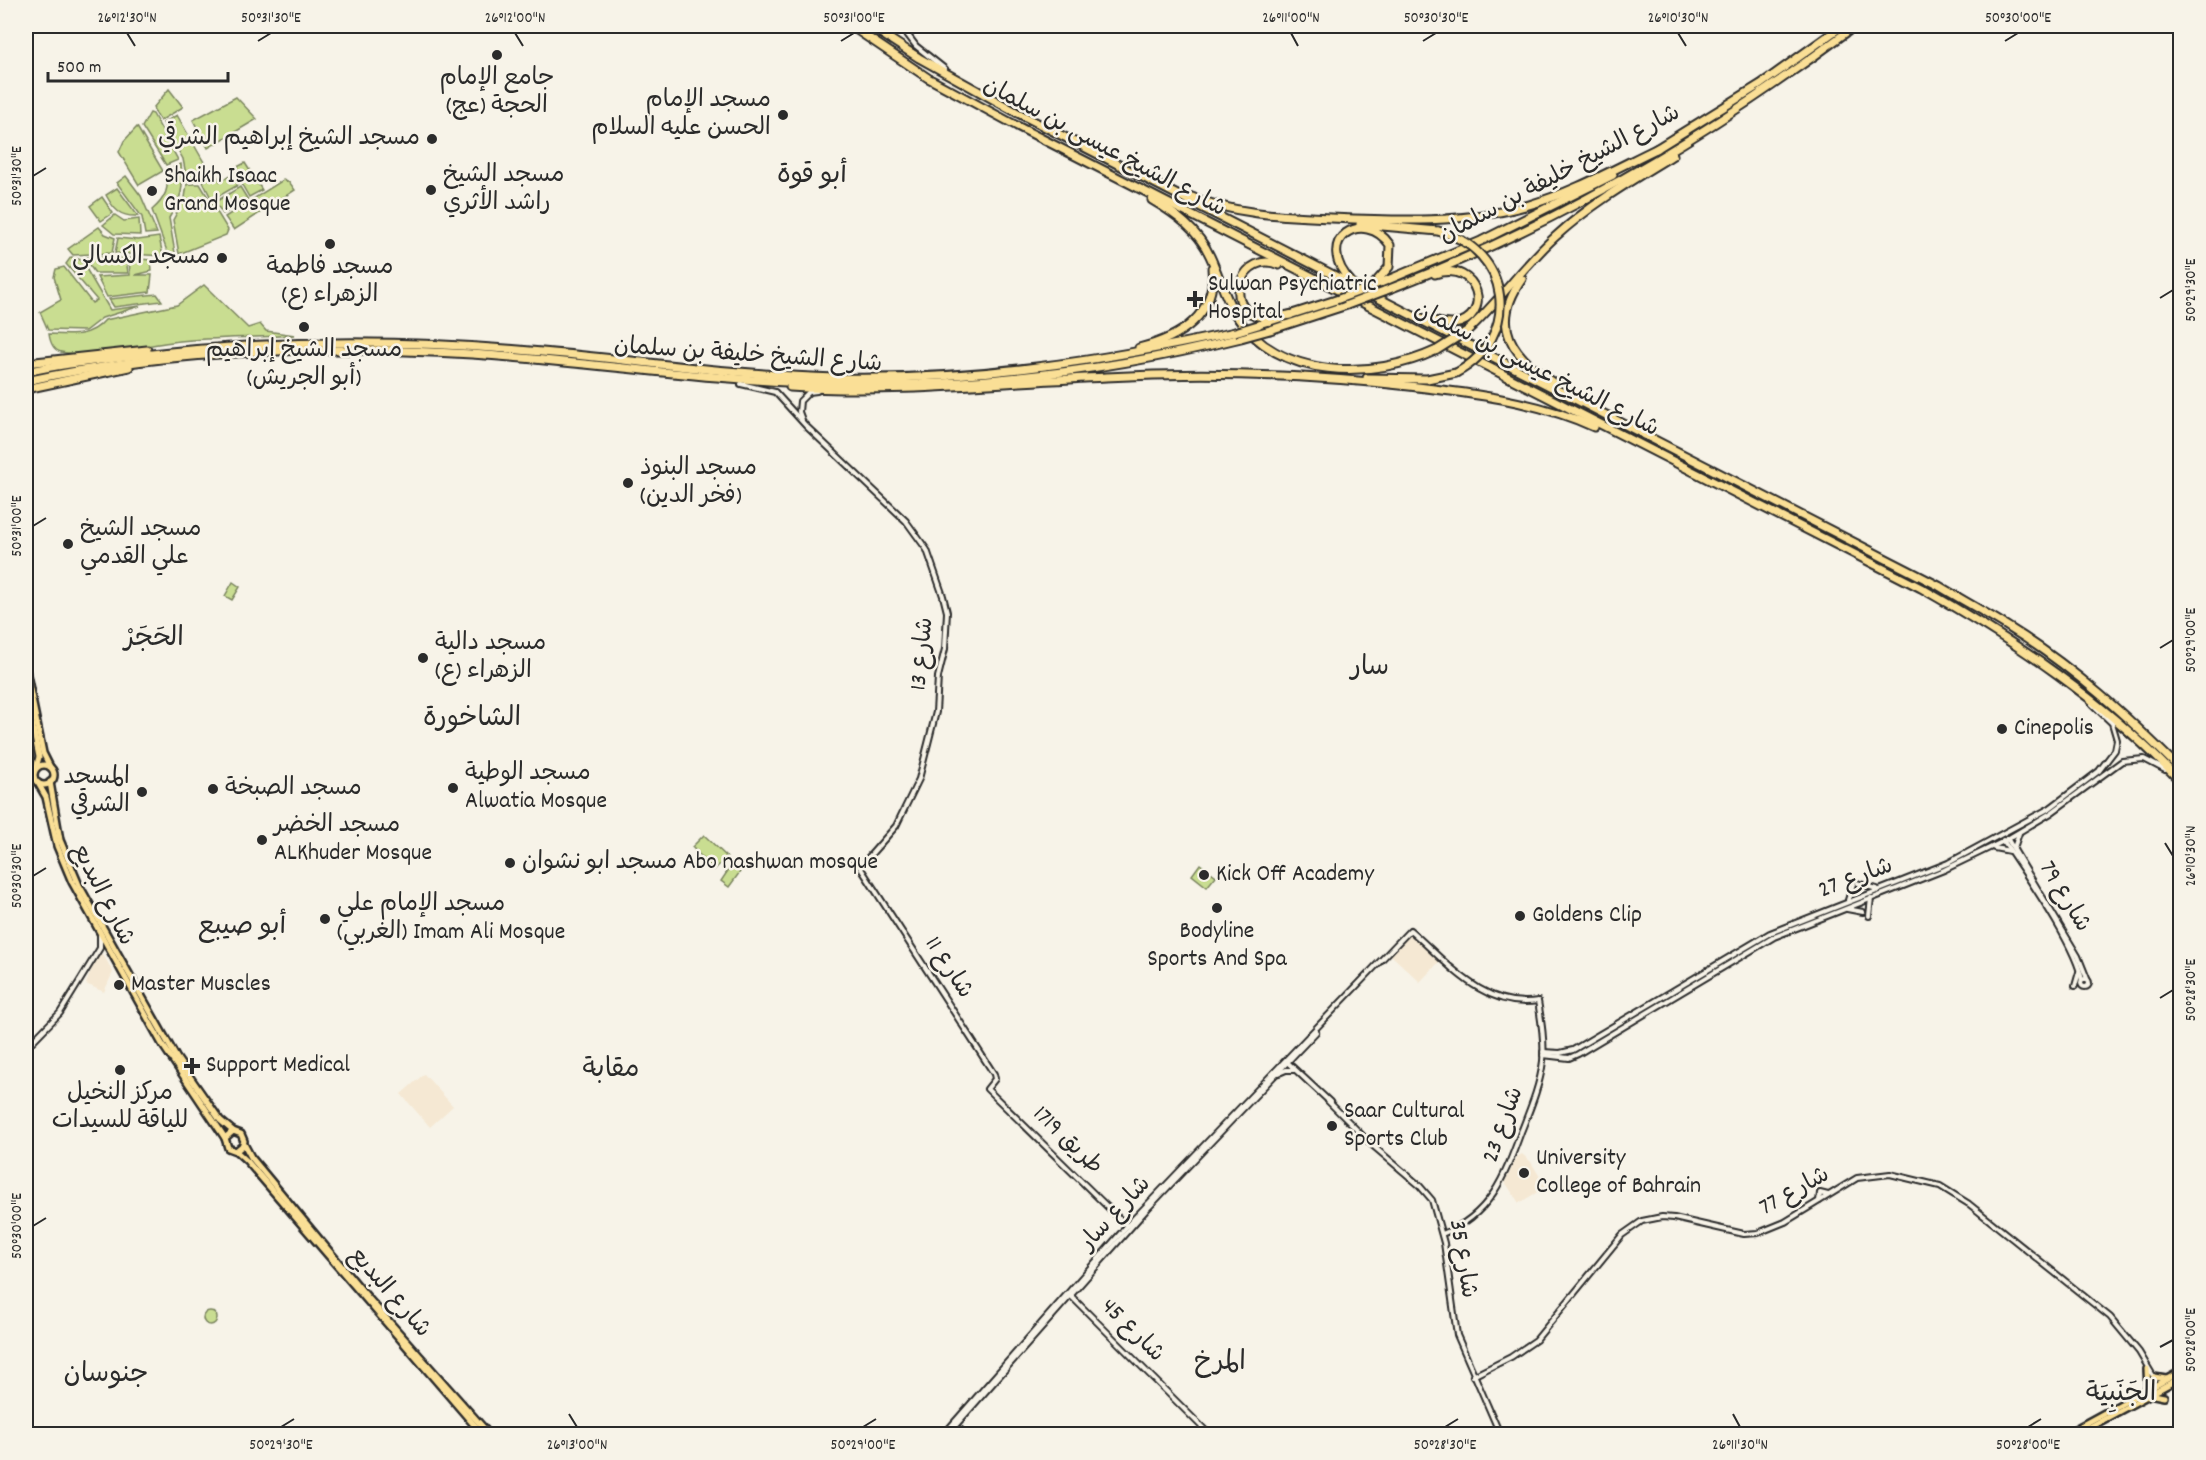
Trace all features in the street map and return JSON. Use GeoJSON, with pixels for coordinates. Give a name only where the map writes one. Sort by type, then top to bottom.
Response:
{"type":"FeatureCollection","features":[{"type":"Feature","properties":{"kind":"highway","name":"شارع الشيخ عيسى بن سلمان"},"geometry":{"type":"LineString","coordinates":[[851,26],[928,78],[1092,165],[1921,588],[2014,644],[2087,697],[2137,738],[2179,780]]}},
{"type":"Feature","properties":{"kind":"highway","name":"شارع الشيخ عيسى بن سلمان"},"geometry":{"type":"LineString","coordinates":[[870,26],[962,82],[1135,173],[1939,585],[2011,628],[2089,685],[2181,769]]}},
{"type":"Feature","properties":{"kind":"highway","name":"شارع الشيخ خليفة بن سلمان"},"geometry":{"type":"LineString","coordinates":[[26,372],[161,351],[274,343],[428,343],[524,350],[695,369],[837,378],[976,375],[1154,350],[1235,332],[1336,300],[1459,252],[1523,222],[1658,148],[1761,84],[1842,26]]}},
{"type":"Feature","properties":{"kind":"highway","name":"شارع الشيخ خليفة بن سلمان"},"geometry":{"type":"LineString","coordinates":[[26,381],[74,371],[180,358],[274,351],[373,349],[475,354],[759,381],[837,384],[978,382],[1102,368],[1270,330],[1347,305],[1413,280],[1518,233],[1602,191],[1732,111],[1855,26]]}},
{"type":"Feature","properties":{"kind":"highway"},"geometry":{"type":"LineString","coordinates":[[1092,165],[1175,214],[1188,225],[1211,257],[1228,301],[1241,322],[1261,342],[1290,359],[1324,367],[1363,370],[1404,363],[1437,350],[1467,331],[1502,297],[1545,247],[1589,208],[1727,120],[1732,111]]}},
{"type":"Feature","properties":{"kind":"highway"},"geometry":{"type":"LineString","coordinates":[[1302,217],[1404,221],[1480,216],[1557,196],[1658,148]]}},
{"type":"Feature","properties":{"kind":"highway"},"geometry":{"type":"LineString","coordinates":[[614,367],[741,384],[835,390],[923,389],[1178,374],[1427,379],[1456,373],[1475,362],[1490,344],[1498,325],[1500,302],[1496,280],[1478,252],[1460,238],[1438,231],[1228,209],[1200,201],[1135,173]]}},
{"type":"Feature","properties":{"kind":"highway"},"geometry":{"type":"LineString","coordinates":[[1355,286],[1337,265],[1336,250],[1339,242],[1350,231],[1367,229],[1385,238],[1390,245],[1391,260],[1385,273],[1371,287]]}},
{"type":"Feature","properties":{"kind":"highway"},"geometry":{"type":"LineString","coordinates":[[1101,358],[1161,342],[1198,318],[1212,293],[1213,278],[1211,265],[1202,243]]}},
{"type":"Feature","properties":{"kind":"highway"},"geometry":{"type":"LineString","coordinates":[[1545,247],[1510,299],[1506,316],[1507,333],[1516,351],[1527,363],[1590,406]]}},
{"type":"Feature","properties":{"kind":"highway"},"geometry":{"type":"LineString","coordinates":[[1290,315],[1258,316],[1244,307],[1239,290],[1242,276],[1247,270],[1263,262],[1274,263],[1321,282]]}},
{"type":"Feature","properties":{"kind":"highway"},"geometry":{"type":"LineString","coordinates":[[1407,314],[1455,324],[1470,316],[1477,303],[1475,287],[1458,272],[1450,271],[1413,280]]}},
{"type":"Feature","properties":{"kind":"highway"},"geometry":{"type":"LineString","coordinates":[[26,363],[130,351],[161,351]]}},
{"type":"Feature","properties":{"kind":"highway"},"geometry":{"type":"LineString","coordinates":[[26,389],[180,358]]}},
{"type":"Feature","properties":{"kind":"highway"},"geometry":{"type":"LineString","coordinates":[[1015,383],[1102,368]]}},
{"type":"Feature","properties":{"kind":"highway"},"geometry":{"type":"LineString","coordinates":[[1319,377],[1449,391],[1521,404],[1584,422],[1649,451]]}},
{"type":"Feature","properties":{"kind":"main road"},"geometry":{"type":"LineString","coordinates":[[26,670],[43,753],[53,774],[50,782],[37,781],[38,755],[26,693]]}},
{"type":"Feature","properties":{"kind":"main road"},"geometry":{"type":"LineString","coordinates":[[36,769],[41,765],[50,767]]}},
{"type":"Feature","properties":{"kind":"main road","name":"شارع البديع"},"geometry":{"type":"LineString","coordinates":[[37,781],[46,797],[61,858],[100,935],[162,1044],[225,1138]]}},
{"type":"Feature","properties":{"kind":"main road","name":"شارع البديع"},"geometry":{"type":"LineString","coordinates":[[50,782],[57,830],[75,876],[176,1057],[216,1114],[233,1131]]}},
{"type":"Feature","properties":{"kind":"main road"},"geometry":{"type":"LineString","coordinates":[[233,1131],[243,1136],[244,1144],[236,1151],[228,1148],[225,1138],[233,1131]]}},
{"type":"Feature","properties":{"kind":"main road","name":"شارع البديع"},"geometry":{"type":"LineString","coordinates":[[244,1144],[251,1158],[360,1288],[489,1434]]}},
{"type":"Feature","properties":{"kind":"main road","name":"شارع البديع"},"geometry":{"type":"LineString","coordinates":[[236,1151],[482,1434]]}},
{"type":"Feature","properties":{"kind":"main road"},"geometry":{"type":"LineString","coordinates":[[2146,1370],[2150,1393]]}},
{"type":"Feature","properties":{"kind":"main road"},"geometry":{"type":"LineString","coordinates":[[2154,1377],[2178,1377]]}},
{"type":"Feature","properties":{"kind":"main road"},"geometry":{"type":"LineString","coordinates":[[2077,1434],[2160,1390],[2178,1377]]}},
{"type":"Feature","properties":{"kind":"main road"},"geometry":{"type":"LineString","coordinates":[[2066,1434],[2160,1390],[2178,1377]]}},
{"type":"Feature","properties":{"kind":"main road"},"geometry":{"type":"LineString","coordinates":[[2124,1409],[2150,1393]]}},
{"type":"Feature","properties":{"kind":"street"},"geometry":{"type":"LineString","coordinates":[[901,26],[916,46],[962,82]]}},
{"type":"Feature","properties":{"kind":"street","name":"شارع 13"},"geometry":{"type":"LineString","coordinates":[[741,384],[774,392],[914,530],[936,573],[947,612],[945,649],[938,677],[936,712],[919,779],[897,823],[861,868]]}},
{"type":"Feature","properties":{"kind":"street"},"geometry":{"type":"LineString","coordinates":[[806,426],[799,407],[804,396],[815,391],[835,390]]}},
{"type":"Feature","properties":{"kind":"street","name":"شارع 27"},"geometry":{"type":"LineString","coordinates":[[1552,1054],[1569,1058],[1578,1054],[1759,944],[1843,908],[1944,870],[1991,848],[2081,785],[2104,766],[2112,755],[2117,740],[2116,732],[2112,723],[2087,697]]}},
{"type":"Feature","properties":{"kind":"street","name":"شارع 27"},"geometry":{"type":"LineString","coordinates":[[1543,1054],[1573,1050],[1761,938],[1848,900],[1936,869],[2020,831],[2075,796],[2115,765],[2130,758],[2151,761],[2179,780]]}},
{"type":"Feature","properties":{"kind":"street"},"geometry":{"type":"LineString","coordinates":[[26,778],[36,769]]}},
{"type":"Feature","properties":{"kind":"street"},"geometry":{"type":"LineString","coordinates":[[26,778],[37,781]]}},
{"type":"Feature","properties":{"kind":"street"},"geometry":{"type":"LineString","coordinates":[[1991,848],[2012,850],[2015,838],[2020,831]]}},
{"type":"Feature","properties":{"kind":"street","name":"شارع 79"},"geometry":{"type":"LineString","coordinates":[[2004,838],[2012,850],[2078,956],[2089,985],[2084,987],[2080,969],[2012,850]]}},
{"type":"Feature","properties":{"kind":"street","name":"شارع 13"},"geometry":{"type":"LineString","coordinates":[[861,868],[874,853]]}},
{"type":"Feature","properties":{"kind":"street"},"geometry":{"type":"LineString","coordinates":[[852,863],[868,859]]}},
{"type":"Feature","properties":{"kind":"street","name":"شارع 11"},"geometry":{"type":"LineString","coordinates":[[861,868],[994,1074],[995,1079],[987,1089]]}},
{"type":"Feature","properties":{"kind":"street"},"geometry":{"type":"LineString","coordinates":[[1848,900],[1855,884],[1878,889]]}},
{"type":"Feature","properties":{"kind":"street"},"geometry":{"type":"LineString","coordinates":[[1869,916],[1871,898]]}},
{"type":"Feature","properties":{"kind":"street"},"geometry":{"type":"LineString","coordinates":[[1843,908],[1863,912]]}},
{"type":"Feature","properties":{"kind":"street","name":"شارع سار"},"geometry":{"type":"LineString","coordinates":[[948,1434],[1127,1226],[1410,930],[1483,992],[1517,1003],[1538,1001]]}},
{"type":"Feature","properties":{"kind":"street"},"geometry":{"type":"LineString","coordinates":[[26,1048],[60,1013],[98,950],[100,935]]}},
{"type":"Feature","properties":{"kind":"street"},"geometry":{"type":"LineString","coordinates":[[98,950],[109,950]]}},
{"type":"Feature","properties":{"kind":"street"},"geometry":{"type":"LineString","coordinates":[[2075,986],[2080,969]]}},
{"type":"Feature","properties":{"kind":"street","name":"شارع 23"},"geometry":{"type":"LineString","coordinates":[[1442,1234],[1472,1218],[1498,1189],[1533,1101],[1542,1065],[1538,1001]]}},
{"type":"Feature","properties":{"kind":"street"},"geometry":{"type":"LineString","coordinates":[[1542,1043],[1552,1054],[1542,1065]]}},
{"type":"Feature","properties":{"kind":"street","name":"شارع سار"},"geometry":{"type":"LineString","coordinates":[[1070,1293],[1287,1060]]}},
{"type":"Feature","properties":{"kind":"street","name":"شارع 35"},"geometry":{"type":"LineString","coordinates":[[1287,1060],[1345,1118],[1426,1192],[1435,1208],[1442,1234],[1455,1326],[1473,1376],[1500,1434]]}},
{"type":"Feature","properties":{"kind":"street"},"geometry":{"type":"LineString","coordinates":[[1271,1079],[1284,1070],[1299,1072]]}},
{"type":"Feature","properties":{"kind":"street","name":"طريق 1719"},"geometry":{"type":"LineString","coordinates":[[987,1089],[1123,1219],[1127,1226]]}},
{"type":"Feature","properties":{"kind":"street","name":"شارع 77"},"geometry":{"type":"LineString","coordinates":[[1473,1376],[1511,1357],[1536,1340],[1622,1235],[1640,1222],[1662,1217],[1744,1234],[1758,1233],[1785,1222],[1857,1178],[1880,1174],[1908,1176],[1940,1185],[1962,1200],[2104,1311],[2136,1350],[2160,1390]]}},
{"type":"Feature","properties":{"kind":"street"},"geometry":{"type":"LineString","coordinates":[[1123,1219],[1132,1221]]}},
{"type":"Feature","properties":{"kind":"street","name":"شارع 45"},"geometry":{"type":"LineString","coordinates":[[1070,1293],[1209,1434]]}},
{"type":"Feature","properties":{"kind":"street","name":"شارع 77"},"geometry":{"type":"LineString","coordinates":[[2136,1350],[2160,1390]]}},
{"type":"Feature","properties":{"kind":"street"},"geometry":{"type":"LineString","coordinates":[[948,1434],[961,1430]]}},
{"type":"Feature","properties":{"kind":"shaded area"},"geometry":{"type":"Polygon","coordinates":[[[1411,933],[1441,960],[1420,982],[1391,955],[1411,933]]]}},
{"type":"Feature","properties":{"kind":"shaded area"},"geometry":{"type":"Polygon","coordinates":[[[98,952],[104,956],[113,972],[104,992],[86,984],[98,952]]]}},
{"type":"Feature","properties":{"kind":"shaded area"},"geometry":{"type":"Polygon","coordinates":[[[424,1074],[453,1106],[430,1127],[401,1094],[424,1074]]]}},
{"type":"Feature","properties":{"kind":"shaded area","name":"University College of Bahrain"},"geometry":{"type":"Polygon","coordinates":[[[1522,1154],[1531,1162],[1546,1187],[1519,1203],[1505,1182],[1517,1157],[1522,1154]]]}},
{"type":"Feature","properties":{"kind":"green space"},"geometry":{"type":"Polygon","coordinates":[[[169,89],[183,107],[160,121],[153,108],[169,89]]]}},
{"type":"Feature","properties":{"kind":"green space"},"geometry":{"type":"Polygon","coordinates":[[[236,97],[257,119],[208,148],[193,120],[236,97]]]}},
{"type":"Feature","properties":{"kind":"green space"},"geometry":{"type":"Polygon","coordinates":[[[150,113],[153,114],[178,160],[166,165],[142,127],[150,113]]]}},
{"type":"Feature","properties":{"kind":"green space"},"geometry":{"type":"Polygon","coordinates":[[[177,115],[209,171],[199,180],[187,180],[183,159],[163,123],[177,115]]]}},
{"type":"Feature","properties":{"kind":"green space"},"geometry":{"type":"Polygon","coordinates":[[[137,127],[163,171],[139,185],[119,152],[124,141],[137,127]]]}},
{"type":"Feature","properties":{"kind":"green space"},"geometry":{"type":"Polygon","coordinates":[[[245,163],[262,190],[249,197],[233,169],[245,163]]]}},
{"type":"Feature","properties":{"kind":"green space"},"geometry":{"type":"Polygon","coordinates":[[[181,164],[181,192],[169,218],[175,253],[168,254],[152,210],[166,193],[167,170],[181,164]]]}},
{"type":"Feature","properties":{"kind":"green space"},"geometry":{"type":"Polygon","coordinates":[[[215,172],[220,181],[232,175],[238,185],[212,200],[203,182],[215,172]]]}},
{"type":"Feature","properties":{"kind":"green space"},"geometry":{"type":"Polygon","coordinates":[[[126,176],[141,196],[157,233],[145,234],[142,217],[117,183],[126,176]]]}},
{"type":"Feature","properties":{"kind":"green space"},"geometry":{"type":"Polygon","coordinates":[[[283,180],[290,183],[295,190],[234,230],[225,217],[283,180]]]}},
{"type":"Feature","properties":{"kind":"green space"},"geometry":{"type":"Polygon","coordinates":[[[187,184],[200,184],[228,230],[226,235],[179,254],[173,220],[185,198],[187,184]]]}},
{"type":"Feature","properties":{"kind":"green space"},"geometry":{"type":"Polygon","coordinates":[[[240,187],[248,200],[223,214],[215,202],[240,187]]]}},
{"type":"Feature","properties":{"kind":"green space"},"geometry":{"type":"Polygon","coordinates":[[[117,188],[138,216],[122,214],[112,205],[106,195],[117,188]]]}},
{"type":"Feature","properties":{"kind":"green space"},"geometry":{"type":"Polygon","coordinates":[[[102,197],[113,213],[101,221],[90,206],[102,197]]]}},
{"type":"Feature","properties":{"kind":"green space"},"geometry":{"type":"Polygon","coordinates":[[[115,215],[124,221],[139,219],[140,235],[114,234],[103,225],[115,215]]]}},
{"type":"Feature","properties":{"kind":"green space"},"geometry":{"type":"Polygon","coordinates":[[[99,227],[105,234],[115,238],[112,253],[73,255],[68,249],[99,227]]]}},
{"type":"Feature","properties":{"kind":"green space"},"geometry":{"type":"Polygon","coordinates":[[[159,237],[163,256],[115,253],[118,238],[138,240],[159,237]]]}},
{"type":"Feature","properties":{"kind":"green space"},"geometry":{"type":"Polygon","coordinates":[[[95,256],[126,258],[128,273],[95,273],[84,258],[95,256]]]}},
{"type":"Feature","properties":{"kind":"green space"},"geometry":{"type":"Polygon","coordinates":[[[71,257],[81,260],[110,310],[140,306],[102,318],[85,331],[48,330],[40,312],[61,300],[54,277],[56,269],[64,267],[92,303],[97,300],[66,264],[71,257]]]}},
{"type":"Feature","properties":{"kind":"green space"},"geometry":{"type":"Polygon","coordinates":[[[129,258],[151,260],[152,271],[135,275],[152,275],[150,292],[107,297],[97,277],[130,275],[129,258]]]}},
{"type":"Feature","properties":{"kind":"green space"},"geometry":{"type":"Polygon","coordinates":[[[204,285],[248,328],[260,324],[266,331],[295,335],[194,340],[87,354],[61,352],[51,342],[49,334],[86,333],[105,320],[177,305],[204,285]]]}},
{"type":"Feature","properties":{"kind":"green space"},"geometry":{"type":"Polygon","coordinates":[[[157,294],[162,301],[114,307],[109,299],[157,294]]]}},
{"type":"Feature","properties":{"kind":"green space"},"geometry":{"type":"Polygon","coordinates":[[[233,582],[240,587],[232,600],[225,596],[233,582]]]}},
{"type":"Feature","properties":{"kind":"green space"},"geometry":{"type":"Polygon","coordinates":[[[704,835],[727,857],[714,870],[692,847],[704,835]]]}},
{"type":"Feature","properties":{"kind":"green space","name":"Kick Off Academy"},"geometry":{"type":"Polygon","coordinates":[[[1200,864],[1216,876],[1207,887],[1192,875],[1200,864]]]}},
{"type":"Feature","properties":{"kind":"green space"},"geometry":{"type":"Polygon","coordinates":[[[731,866],[740,872],[729,887],[721,881],[731,866]]]}},
{"type":"Feature","properties":{"kind":"green space"},"geometry":{"type":"Polygon","coordinates":[[[207,1311],[213,1311],[217,1318],[213,1325],[207,1325],[203,1321],[203,1315],[207,1311]]]}},
{"type":"Feature","properties":{"kind":"place","name":"جامع الإمام الحجة (عج)"},"geometry":{"type":"Point","coordinates":[497,55]}},
{"type":"Feature","properties":{"kind":"place","name":"مسجد الإمام الحسن عليه السلام"},"geometry":{"type":"Point","coordinates":[783,115]}},
{"type":"Feature","properties":{"kind":"place","name":"مسجد الشيخ إبراهيم الشرقي"},"geometry":{"type":"Point","coordinates":[432,139]}},
{"type":"Feature","properties":{"kind":"place","name":"مسجد الشيخ راشد الأثري"},"geometry":{"type":"Point","coordinates":[431,190]}},
{"type":"Feature","properties":{"kind":"place","name":"Shaikh Isaac Grand Mosque"},"geometry":{"type":"Point","coordinates":[152,191]}},
{"type":"Feature","properties":{"kind":"place","name":"مسجد فاطمة الزهراء (ع)"},"geometry":{"type":"Point","coordinates":[330,244]}},
{"type":"Feature","properties":{"kind":"place","name":"مسجد الكسالي"},"geometry":{"type":"Point","coordinates":[222,258]}},
{"type":"Feature","properties":{"kind":"place","name":"Sulwan Psychiatric Hospital"},"geometry":{"type":"Point","coordinates":[1195,299]}},
{"type":"Feature","properties":{"kind":"place","name":"مسجد الشيخ إبراهيم (أبو الجريش)"},"geometry":{"type":"Point","coordinates":[304,327]}},
{"type":"Feature","properties":{"kind":"place","name":"مسجد البنوذ (فخر الدين)"},"geometry":{"type":"Point","coordinates":[628,483]}},
{"type":"Feature","properties":{"kind":"place","name":"مسجد الشيخ علي القدمي"},"geometry":{"type":"Point","coordinates":[68,544]}},
{"type":"Feature","properties":{"kind":"place","name":"مسجد دالية الزهراء (ع)"},"geometry":{"type":"Point","coordinates":[423,658]}},
{"type":"Feature","properties":{"kind":"place","name":"Cinepolis"},"geometry":{"type":"Point","coordinates":[2002,729]}},
{"type":"Feature","properties":{"kind":"place","name":"مسجد الوطية Alwatia Mosque"},"geometry":{"type":"Point","coordinates":[453,788]}},
{"type":"Feature","properties":{"kind":"place","name":"مسجد الصبخة"},"geometry":{"type":"Point","coordinates":[213,789]}},
{"type":"Feature","properties":{"kind":"place","name":"المسجد الشرقي"},"geometry":{"type":"Point","coordinates":[142,792]}},
{"type":"Feature","properties":{"kind":"place","name":"مسجد الخضر ALKhuder Mosque"},"geometry":{"type":"Point","coordinates":[262,840]}},
{"type":"Feature","properties":{"kind":"place","name":"مسجد ابو نشوان Abo nashwan mosque"},"geometry":{"type":"Point","coordinates":[510,863]}},
{"type":"Feature","properties":{"kind":"place","name":"Kick Off Academy"},"geometry":{"type":"Point","coordinates":[1204,875]}},
{"type":"Feature","properties":{"kind":"place","name":"Bodyline Sports And Spa"},"geometry":{"type":"Point","coordinates":[1217,908]}},
{"type":"Feature","properties":{"kind":"place","name":"Goldens Clip"},"geometry":{"type":"Point","coordinates":[1520,916]}},
{"type":"Feature","properties":{"kind":"place","name":"مسجد الإمام علي (الغربي) Imam Ali Mosque"},"geometry":{"type":"Point","coordinates":[325,919]}},
{"type":"Feature","properties":{"kind":"place","name":"Master Muscles"},"geometry":{"type":"Point","coordinates":[119,985]}},
{"type":"Feature","properties":{"kind":"place","name":"Support Medical"},"geometry":{"type":"Point","coordinates":[192,1066]}},
{"type":"Feature","properties":{"kind":"place","name":"مركز النخيل للياقة للسيدات"},"geometry":{"type":"Point","coordinates":[120,1070]}},
{"type":"Feature","properties":{"kind":"place","name":"Saar Cultural Sports Club"},"geometry":{"type":"Point","coordinates":[1332,1126]}},
{"type":"Feature","properties":{"kind":"place","name":"University College of Bahrain"},"geometry":{"type":"Point","coordinates":[1524,1173]}},
{"type":"Feature","properties":{"kind":"district","name":"أبو قوة"},"geometry":{"type":"Point","coordinates":[812,176]}},
{"type":"Feature","properties":{"kind":"district","name":"الحَجَرْ"},"geometry":{"type":"Point","coordinates":[154,639]}},
{"type":"Feature","properties":{"kind":"district","name":"سار"},"geometry":{"type":"Point","coordinates":[1370,668]}},
{"type":"Feature","properties":{"kind":"district","name":"الشاخورة"},"geometry":{"type":"Point","coordinates":[472,719]}},
{"type":"Feature","properties":{"kind":"district","name":"أبو صيبع"},"geometry":{"type":"Point","coordinates":[242,927]}},
{"type":"Feature","properties":{"kind":"district","name":"مقابة"},"geometry":{"type":"Point","coordinates":[611,1070]}},
{"type":"Feature","properties":{"kind":"district","name":"المرخ"},"geometry":{"type":"Point","coordinates":[1220,1363]}},
{"type":"Feature","properties":{"kind":"district","name":"جنوسان"},"geometry":{"type":"Point","coordinates":[106,1375]}},
{"type":"Feature","properties":{"kind":"district","name":"الجَنَبِيَة"},"geometry":{"type":"Point","coordinates":[2121,1394]}}]}
